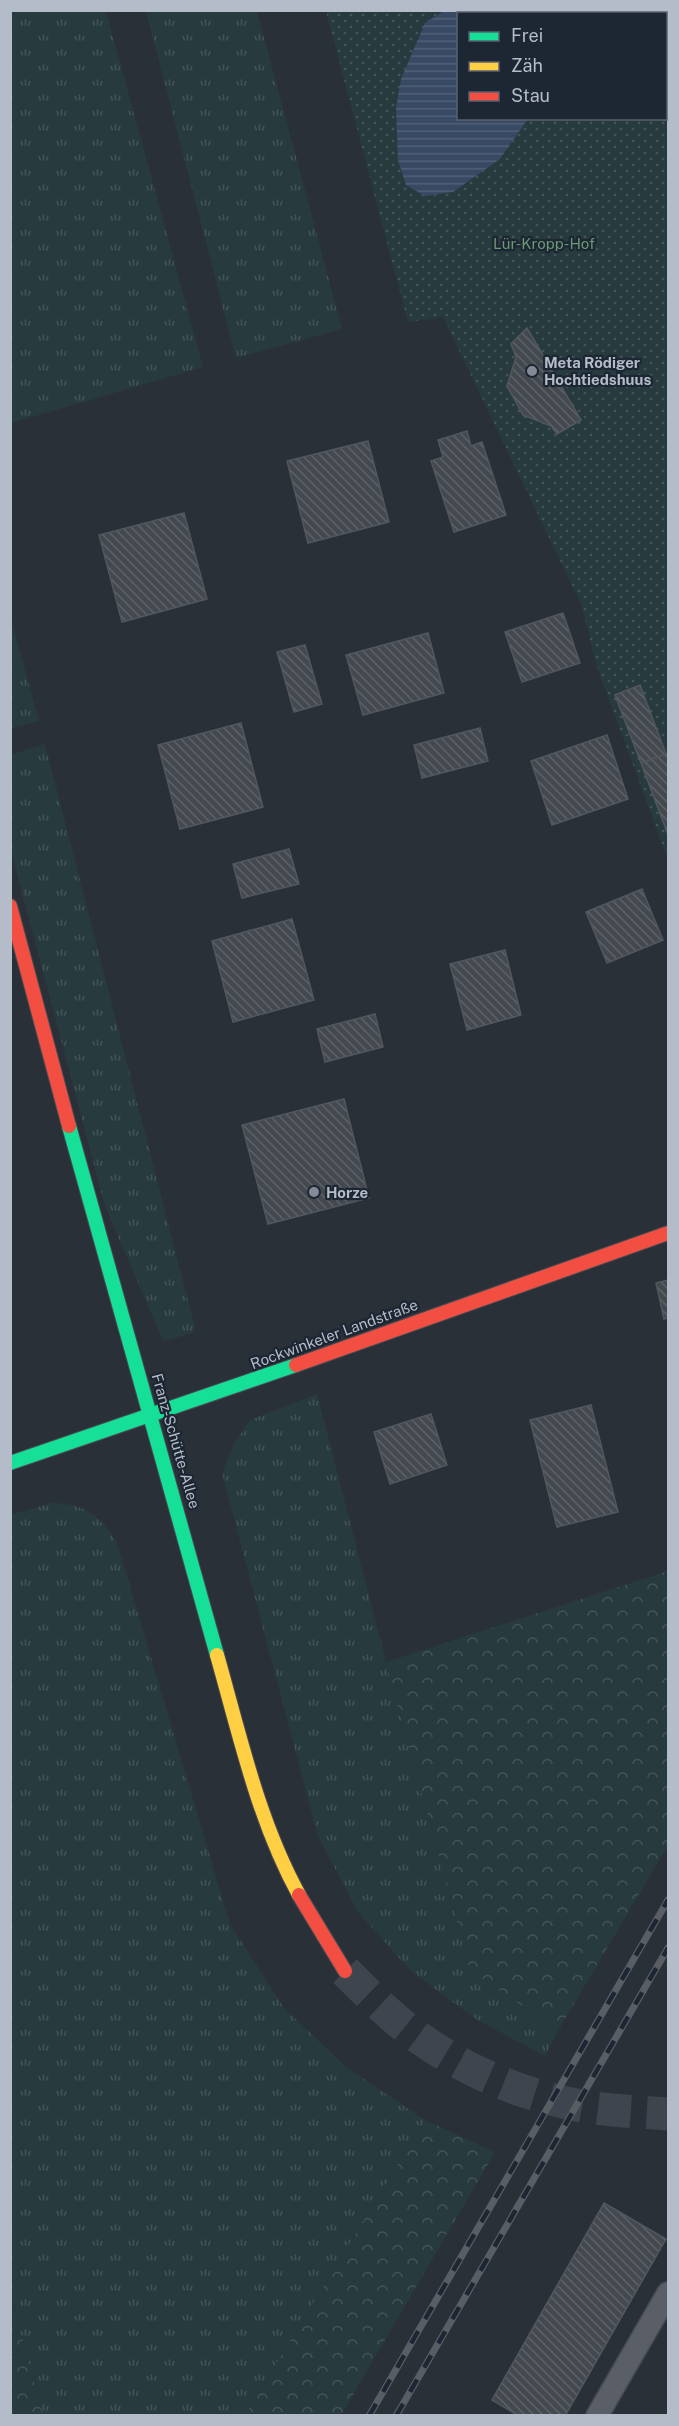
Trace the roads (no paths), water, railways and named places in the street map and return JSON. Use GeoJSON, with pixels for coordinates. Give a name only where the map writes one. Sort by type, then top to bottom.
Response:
{"type":"FeatureCollection","features":[{"type":"Feature","properties":{"kind":"main road","name":"Franz-Schütte-Allee"},"geometry":{"type":"LineString","coordinates":[[10,906],[63,1107],[269,1834],[313,1922],[345,1971]]}},
{"type":"Feature","properties":{"kind":"main road","name":"Rockwinkeler Landstraße"},"geometry":{"type":"LineString","coordinates":[[10,1463],[152,1416],[669,1233]]}},
{"type":"Feature","properties":{"kind":"lane"},"geometry":{"type":"LineString","coordinates":[[597,2415],[669,2293]]}},
{"type":"Feature","properties":{"kind":"water"},"geometry":{"type":"Polygon","coordinates":[[[444,11],[489,12],[457,12],[457,120],[527,120],[500,159],[453,192],[425,196],[406,185],[398,160],[396,108],[401,79],[425,23],[444,11]]]}},
{"type":"Feature","properties":{"kind":"tunnel"},"geometry":{"type":"LineString","coordinates":[[345,1971],[389,2014],[425,2042],[491,2078],[538,2096],[587,2107],[668,2114]]}},
{"type":"Feature","properties":{"kind":"railway"},"geometry":{"type":"LineString","coordinates":[[369,2416],[668,1900]]}},
{"type":"Feature","properties":{"kind":"railway"},"geometry":{"type":"LineString","coordinates":[[396,2416],[668,1948]]}},
{"type":"Feature","properties":{"kind":"place","name":"Meta Rödiger Hochtiedshuus"},"geometry":{"type":"Point","coordinates":[532,371]}},
{"type":"Feature","properties":{"kind":"place","name":"Horze"},"geometry":{"type":"Point","coordinates":[314,1192]}},
{"type":"Feature","properties":{"kind":"park label","name":"Lür-Kropp-Hof"},"geometry":{"type":"Point","coordinates":[544,243]}}]}
